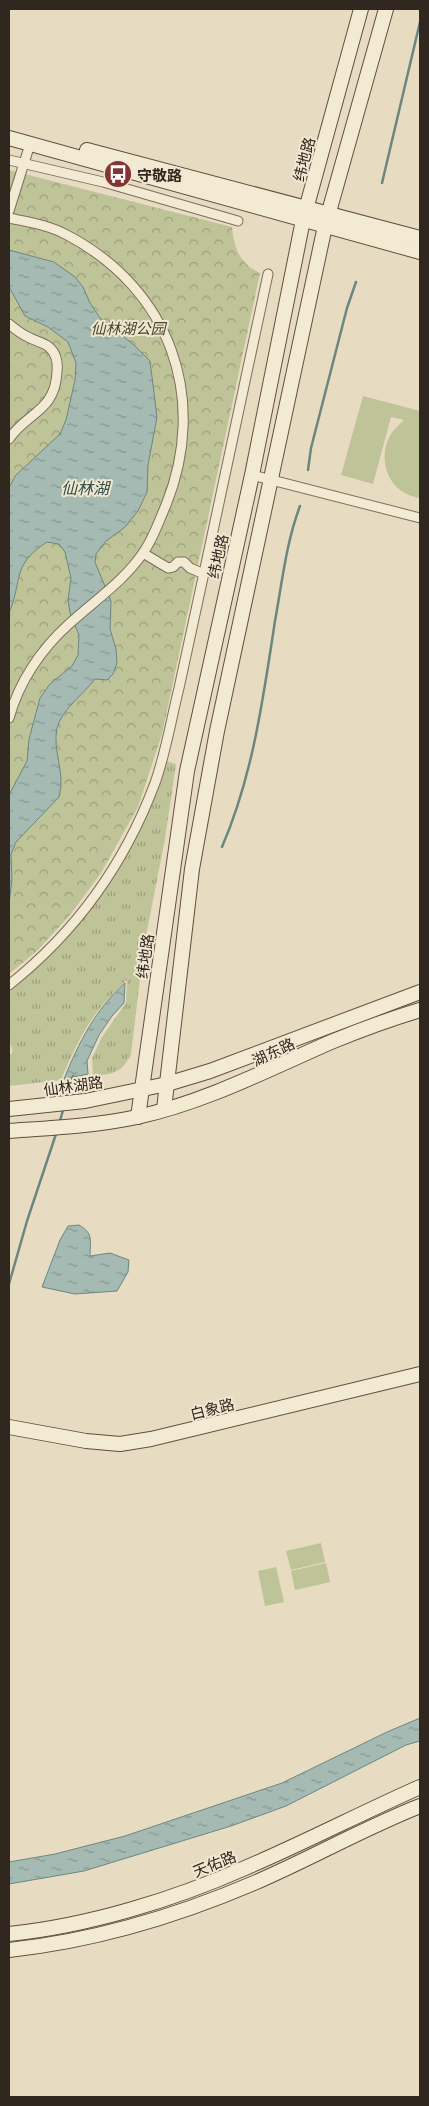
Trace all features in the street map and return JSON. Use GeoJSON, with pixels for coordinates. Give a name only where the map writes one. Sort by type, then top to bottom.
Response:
{"type":"FeatureCollection","features":[{"type":"Feature","properties":{"kind":"main road","name":"纬地路"},"geometry":{"type":"LineString","coordinates":[[138,1117],[186,771],[252,475],[305,214],[361,9]]}},
{"type":"Feature","properties":{"kind":"main road"},"geometry":{"type":"LineString","coordinates":[[164,1109],[184,931],[200,820],[327,220],[386,9]]}},
{"type":"Feature","properties":{"kind":"main road"},"geometry":{"type":"LineString","coordinates":[[9,130],[327,220],[420,252]]}},
{"type":"Feature","properties":{"kind":"main road"},"geometry":{"type":"LineString","coordinates":[[9,138],[305,214]]}},
{"type":"Feature","properties":{"kind":"main road"},"geometry":{"type":"LineString","coordinates":[[327,220],[420,238]]}},
{"type":"Feature","properties":{"kind":"main road","name":"湖东路"},"geometry":{"type":"LineString","coordinates":[[142,1091],[210,1071],[420,992]]}},
{"type":"Feature","properties":{"kind":"main road","name":"湖东路"},"geometry":{"type":"LineString","coordinates":[[138,1117],[237,1085],[332,1042],[381,1022],[420,1010]]}},
{"type":"Feature","properties":{"kind":"main road","name":"仙林湖路"},"geometry":{"type":"LineString","coordinates":[[9,1109],[85,1101],[142,1091]]}},
{"type":"Feature","properties":{"kind":"main road"},"geometry":{"type":"LineString","coordinates":[[9,1131],[138,1117]]}},
{"type":"Feature","properties":{"kind":"main road","name":"白象路"},"geometry":{"type":"LineString","coordinates":[[9,1427],[86,1441],[120,1444],[151,1439],[420,1374]]}},
{"type":"Feature","properties":{"kind":"main road","name":"天佑路"},"geometry":{"type":"LineString","coordinates":[[9,1934],[70,1924],[110,1914],[201,1886],[245,1868],[420,1787]]}},
{"type":"Feature","properties":{"kind":"main road"},"geometry":{"type":"LineString","coordinates":[[9,1950],[73,1939],[176,1913],[253,1883],[420,1806]]}},
{"type":"Feature","properties":{"kind":"street"},"geometry":{"type":"LineString","coordinates":[[9,211],[30,144]]}},
{"type":"Feature","properties":{"kind":"street"},"geometry":{"type":"LineString","coordinates":[[9,160],[103,182],[238,221]]}},
{"type":"Feature","properties":{"kind":"street"},"geometry":{"type":"LineString","coordinates":[[9,218],[35,223],[59,232],[98,255],[131,284],[145,300],[159,322],[178,368],[183,424],[181,458],[169,497],[143,553],[112,587],[69,624],[41,654],[24,680],[13,702],[9,718]]}},
{"type":"Feature","properties":{"kind":"street"},"geometry":{"type":"LineString","coordinates":[[9,984],[28,970],[61,937],[95,898],[117,863],[139,820],[155,782],[166,743],[204,574],[268,274]]}},
{"type":"Feature","properties":{"kind":"street"},"geometry":{"type":"LineString","coordinates":[[9,324],[29,338],[48,347],[53,352],[57,369],[53,392],[47,403],[42,410],[14,431],[9,439]]}},
{"type":"Feature","properties":{"kind":"street"},"geometry":{"type":"LineString","coordinates":[[252,475],[420,518]]}},
{"type":"Feature","properties":{"kind":"street"},"geometry":{"type":"LineString","coordinates":[[143,553],[168,568],[173,567],[178,562],[184,562],[190,568],[204,574]]}},
{"type":"Feature","properties":{"kind":"green space","name":"仙林湖公园"},"geometry":{"type":"Polygon","coordinates":[[[9,170],[232,227],[234,242],[239,255],[247,265],[260,273],[162,734],[138,807],[101,873],[70,915],[37,951],[9,974],[9,170]]]}},
{"type":"Feature","properties":{"kind":"green space"},"geometry":{"type":"Polygon","coordinates":[[[363,396],[420,411],[420,498],[409,495],[398,488],[388,475],[386,466],[385,450],[387,442],[404,420],[391,417],[373,484],[341,475],[363,396]]]}},
{"type":"Feature","properties":{"kind":"green space"},"geometry":{"type":"Polygon","coordinates":[[[166,761],[176,764],[165,839],[144,946],[131,1054],[124,1065],[116,1072],[93,1077],[92,1058],[102,1037],[126,1003],[127,980],[95,1014],[74,1051],[61,1080],[9,1086],[9,1057],[13,1051],[9,1041],[9,992],[62,942],[105,888],[139,829],[166,761]]]}},
{"type":"Feature","properties":{"kind":"green space"},"geometry":{"type":"Polygon","coordinates":[[[321,1543],[325,1562],[291,1570],[286,1551],[321,1543]]]}},
{"type":"Feature","properties":{"kind":"green space"},"geometry":{"type":"Polygon","coordinates":[[[326,1563],[330,1582],[295,1590],[291,1571],[326,1563]]]}},
{"type":"Feature","properties":{"kind":"green space"},"geometry":{"type":"Polygon","coordinates":[[[276,1567],[284,1602],[265,1606],[258,1571],[276,1567]]]}},
{"type":"Feature","properties":{"kind":"water","name":"仙林湖"},"geometry":{"type":"Polygon","coordinates":[[[9,250],[54,262],[75,277],[83,287],[90,303],[100,318],[134,345],[150,361],[157,417],[148,465],[147,492],[138,511],[124,528],[106,541],[96,554],[95,562],[111,601],[110,629],[116,649],[117,663],[113,674],[107,680],[95,679],[68,708],[60,721],[56,737],[61,779],[59,797],[16,842],[11,854],[12,879],[9,905],[9,795],[27,761],[29,739],[40,698],[50,684],[72,666],[78,655],[79,635],[70,613],[68,600],[71,578],[65,552],[59,544],[47,542],[28,558],[20,574],[9,613],[9,488],[15,476],[60,434],[66,420],[75,380],[76,363],[68,342],[48,327],[25,316],[9,287],[9,250]]]}},
{"type":"Feature","properties":{"kind":"water"},"geometry":{"type":"Polygon","coordinates":[[[125,983],[124,1003],[99,1035],[87,1061],[88,1074],[64,1079],[96,1015],[125,983]]]}},
{"type":"Feature","properties":{"kind":"water"},"geometry":{"type":"Polygon","coordinates":[[[79,1225],[89,1235],[90,1256],[110,1253],[129,1260],[128,1272],[117,1291],[75,1294],[42,1287],[60,1240],[68,1226],[79,1225]]]}},
{"type":"Feature","properties":{"kind":"water"},"geometry":{"type":"Polygon","coordinates":[[[420,1718],[420,1741],[406,1745],[286,1806],[231,1826],[84,1871],[9,1884],[9,1862],[55,1854],[125,1836],[282,1783],[420,1718]]]}},
{"type":"Feature","properties":{"kind":"waterway"},"geometry":{"type":"LineString","coordinates":[[382,183],[420,22]]}},
{"type":"Feature","properties":{"kind":"waterway"},"geometry":{"type":"LineString","coordinates":[[308,470],[311,448],[347,308],[356,282]]}},
{"type":"Feature","properties":{"kind":"waterway"},"geometry":{"type":"LineString","coordinates":[[222,847],[242,792],[256,736],[285,563],[291,534],[300,506]]}},
{"type":"Feature","properties":{"kind":"waterway"},"geometry":{"type":"LineString","coordinates":[[67,1097],[73,1076]]}},
{"type":"Feature","properties":{"kind":"waterway"},"geometry":{"type":"LineString","coordinates":[[59,1124],[64,1107]]}},
{"type":"Feature","properties":{"kind":"waterway"},"geometry":{"type":"LineString","coordinates":[[9,1284],[27,1221],[56,1134]]}},
{"type":"Feature","properties":{"kind":"place","name":"守敬路"},"geometry":{"type":"Point","coordinates":[118,174]}}]}
